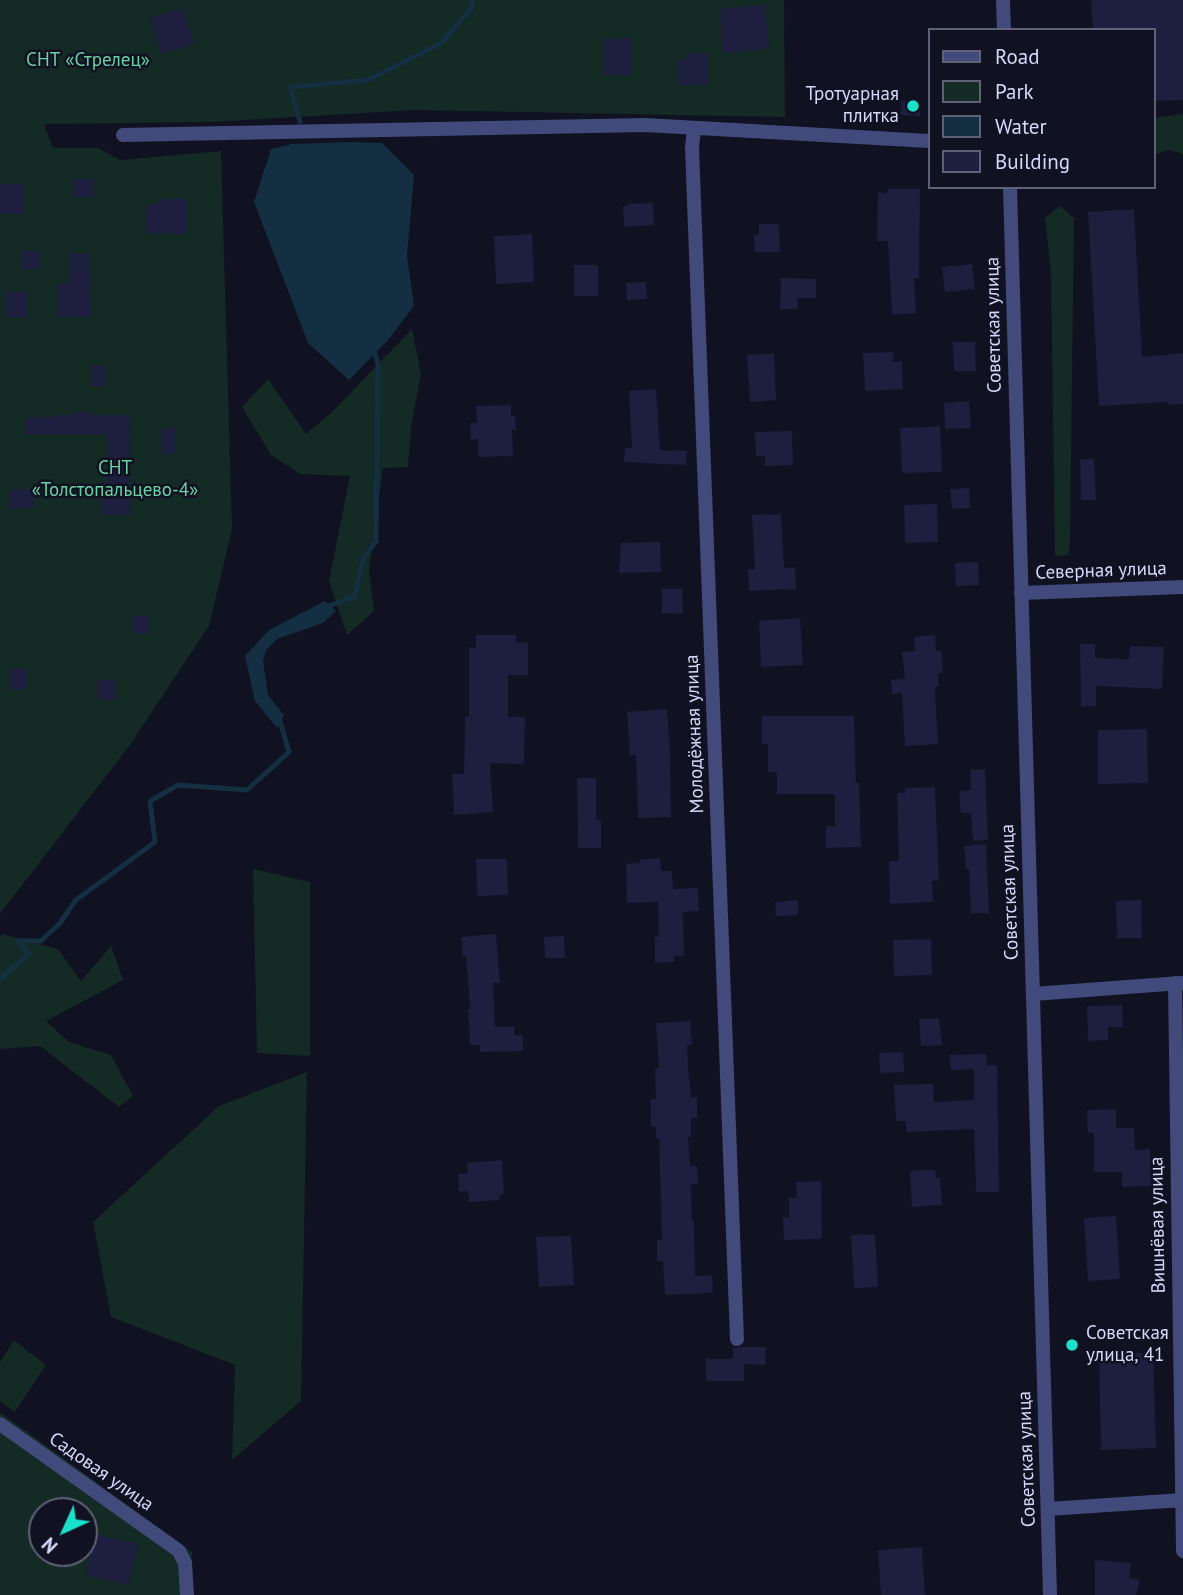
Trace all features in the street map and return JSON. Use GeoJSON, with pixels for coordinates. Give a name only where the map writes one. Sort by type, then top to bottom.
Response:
{"type":"FeatureCollection","features":[{"type":"Feature","properties":{"kind":"street"},"geometry":{"type":"LineString","coordinates":[[1003,0],[1004,28]]}},
{"type":"Feature","properties":{"kind":"street"},"geometry":{"type":"LineString","coordinates":[[124,135],[645,125],[928,141]]}},
{"type":"Feature","properties":{"kind":"street","name":"Молодёжная улица"},"geometry":{"type":"LineString","coordinates":[[694,128],[692,148],[737,1339]]}},
{"type":"Feature","properties":{"kind":"street","name":"Советская улица"},"geometry":{"type":"LineString","coordinates":[[1010,189],[1050,1595]]}},
{"type":"Feature","properties":{"kind":"street","name":"Северная улица"},"geometry":{"type":"LineString","coordinates":[[1021,593],[1183,587]]}},
{"type":"Feature","properties":{"kind":"street"},"geometry":{"type":"LineString","coordinates":[[1033,994],[1179,983]]}},
{"type":"Feature","properties":{"kind":"street","name":"Вишнёвая улица"},"geometry":{"type":"LineString","coordinates":[[1179,983],[1183,1551]]}},
{"type":"Feature","properties":{"kind":"street","name":"Садовая улица"},"geometry":{"type":"LineString","coordinates":[[0,1424],[179,1551],[185,1563],[187,1595]]}},
{"type":"Feature","properties":{"kind":"street"},"geometry":{"type":"LineString","coordinates":[[1048,1509],[1182,1500]]}},
{"type":"Feature","properties":{"kind":"green space"},"geometry":{"type":"Polygon","coordinates":[[[0,0],[784,0],[785,117],[414,110],[211,122],[44,124],[53,148],[98,148],[120,160],[221,151],[232,529],[209,626],[130,745],[0,913],[0,0]]]}},
{"type":"Feature","properties":{"kind":"green space"},"geometry":{"type":"Polygon","coordinates":[[[1183,114],[1183,154],[1169,150],[1155,154],[1155,118],[1183,114]]]}},
{"type":"Feature","properties":{"kind":"green space"},"geometry":{"type":"Polygon","coordinates":[[[1060,206],[1074,218],[1070,541],[1068,555],[1055,556],[1051,273],[1045,218],[1060,206]]]}},
{"type":"Feature","properties":{"kind":"green space"},"geometry":{"type":"Polygon","coordinates":[[[412,329],[421,374],[411,427],[408,467],[383,468],[369,569],[374,611],[347,635],[329,581],[350,476],[300,474],[271,455],[242,407],[268,379],[306,434],[332,412],[412,329]]]}},
{"type":"Feature","properties":{"kind":"green space"},"geometry":{"type":"Polygon","coordinates":[[[253,869],[310,882],[310,1056],[257,1053],[253,869]]]}},
{"type":"Feature","properties":{"kind":"green space"},"geometry":{"type":"Polygon","coordinates":[[[2,934],[58,949],[81,981],[111,946],[123,980],[46,1021],[69,1042],[111,1055],[133,1096],[119,1107],[40,1046],[0,1049],[2,934]]]}},
{"type":"Feature","properties":{"kind":"green space"},"geometry":{"type":"Polygon","coordinates":[[[307,1072],[301,1401],[232,1460],[235,1365],[111,1317],[93,1222],[219,1106],[307,1072]]]}},
{"type":"Feature","properties":{"kind":"green space"},"geometry":{"type":"Polygon","coordinates":[[[14,1340],[46,1365],[15,1412],[0,1401],[0,1362],[14,1340]]]}},
{"type":"Feature","properties":{"kind":"green space"},"geometry":{"type":"Polygon","coordinates":[[[0,1412],[192,1552],[190,1595],[0,1595],[0,1412]]]}},
{"type":"Feature","properties":{"kind":"water"},"geometry":{"type":"Polygon","coordinates":[[[382,143],[414,175],[407,256],[414,306],[388,340],[349,380],[308,343],[254,202],[271,149],[292,144],[382,143]]]}},
{"type":"Feature","properties":{"kind":"water"},"geometry":{"type":"Polygon","coordinates":[[[325,601],[336,611],[323,623],[277,639],[267,649],[263,660],[268,695],[284,715],[277,728],[255,701],[245,656],[269,630],[325,601]]]}},
{"type":"Feature","properties":{"kind":"building"},"geometry":{"type":"Polygon","coordinates":[[[1091,0],[1183,0],[1183,100],[1155,101],[1155,28],[1093,28],[1091,0]]]}},
{"type":"Feature","properties":{"kind":"building"},"geometry":{"type":"Polygon","coordinates":[[[765,5],[769,49],[723,53],[720,9],[765,5]]]}},
{"type":"Feature","properties":{"kind":"building"},"geometry":{"type":"Polygon","coordinates":[[[183,8],[194,44],[161,54],[150,18],[183,8]]]}},
{"type":"Feature","properties":{"kind":"building"},"geometry":{"type":"Polygon","coordinates":[[[631,38],[632,75],[604,75],[604,39],[631,38]]]}},
{"type":"Feature","properties":{"kind":"building"},"geometry":{"type":"Polygon","coordinates":[[[688,53],[707,53],[707,85],[678,85],[678,59],[688,59],[688,53]]]}},
{"type":"Feature","properties":{"kind":"building"},"geometry":{"type":"Polygon","coordinates":[[[901,101],[920,101],[920,116],[901,115],[901,101]]]}},
{"type":"Feature","properties":{"kind":"building"},"geometry":{"type":"Polygon","coordinates":[[[73,179],[93,179],[93,197],[73,197],[73,179]]]}},
{"type":"Feature","properties":{"kind":"building"},"geometry":{"type":"Polygon","coordinates":[[[0,184],[23,184],[23,214],[0,214],[0,184]]]}},
{"type":"Feature","properties":{"kind":"building"},"geometry":{"type":"Polygon","coordinates":[[[888,189],[920,189],[919,278],[914,278],[916,313],[892,315],[888,241],[877,241],[878,192],[887,193],[888,189]]]}},
{"type":"Feature","properties":{"kind":"building"},"geometry":{"type":"Polygon","coordinates":[[[159,199],[188,199],[188,234],[146,233],[147,204],[159,203],[159,199]]]}},
{"type":"Feature","properties":{"kind":"building"},"geometry":{"type":"Polygon","coordinates":[[[653,203],[654,225],[624,227],[623,206],[653,203]]]}},
{"type":"Feature","properties":{"kind":"building"},"geometry":{"type":"Polygon","coordinates":[[[1134,209],[1142,357],[1183,353],[1183,404],[1169,405],[1168,402],[1099,406],[1088,212],[1134,209]]]}},
{"type":"Feature","properties":{"kind":"building"},"geometry":{"type":"Polygon","coordinates":[[[759,224],[779,224],[780,252],[755,252],[754,235],[759,235],[759,224]]]}},
{"type":"Feature","properties":{"kind":"building"},"geometry":{"type":"Polygon","coordinates":[[[532,234],[534,282],[496,284],[494,236],[532,234]]]}},
{"type":"Feature","properties":{"kind":"building"},"geometry":{"type":"Polygon","coordinates":[[[22,251],[39,251],[39,269],[22,269],[22,251]]]}},
{"type":"Feature","properties":{"kind":"building"},"geometry":{"type":"Polygon","coordinates":[[[70,253],[90,253],[91,317],[57,317],[57,284],[68,284],[70,253]]]}},
{"type":"Feature","properties":{"kind":"building"},"geometry":{"type":"Polygon","coordinates":[[[972,264],[975,289],[945,292],[942,267],[972,264]]]}},
{"type":"Feature","properties":{"kind":"building"},"geometry":{"type":"Polygon","coordinates":[[[574,265],[598,265],[598,296],[574,296],[574,265]]]}},
{"type":"Feature","properties":{"kind":"building"},"geometry":{"type":"Polygon","coordinates":[[[781,278],[816,279],[816,298],[798,298],[798,309],[780,309],[781,278]]]}},
{"type":"Feature","properties":{"kind":"building"},"geometry":{"type":"Polygon","coordinates":[[[646,282],[647,299],[627,300],[626,283],[646,282]]]}},
{"type":"Feature","properties":{"kind":"building"},"geometry":{"type":"Polygon","coordinates":[[[5,292],[28,292],[28,318],[5,317],[5,292]]]}},
{"type":"Feature","properties":{"kind":"building"},"geometry":{"type":"Polygon","coordinates":[[[953,342],[975,342],[976,371],[954,371],[953,342]]]}},
{"type":"Feature","properties":{"kind":"building"},"geometry":{"type":"Polygon","coordinates":[[[893,352],[893,362],[902,361],[903,389],[865,391],[863,353],[893,352]]]}},
{"type":"Feature","properties":{"kind":"building"},"geometry":{"type":"Polygon","coordinates":[[[774,353],[776,400],[750,402],[747,355],[774,353]]]}},
{"type":"Feature","properties":{"kind":"building"},"geometry":{"type":"Polygon","coordinates":[[[91,365],[106,365],[106,386],[91,386],[91,365]]]}},
{"type":"Feature","properties":{"kind":"building"},"geometry":{"type":"Polygon","coordinates":[[[656,389],[660,450],[687,451],[686,465],[624,462],[625,448],[632,448],[629,391],[656,389]]]}},
{"type":"Feature","properties":{"kind":"building"},"geometry":{"type":"Polygon","coordinates":[[[969,401],[971,428],[945,429],[944,403],[969,401]]]}},
{"type":"Feature","properties":{"kind":"building"},"geometry":{"type":"Polygon","coordinates":[[[511,405],[511,416],[515,416],[516,430],[512,430],[513,456],[478,457],[478,439],[471,440],[470,423],[477,423],[476,406],[511,405]]]}},
{"type":"Feature","properties":{"kind":"building"},"geometry":{"type":"Polygon","coordinates":[[[74,412],[129,415],[130,515],[101,515],[101,482],[108,482],[108,434],[25,434],[25,417],[59,417],[74,415],[74,412]]]}},
{"type":"Feature","properties":{"kind":"building"},"geometry":{"type":"Polygon","coordinates":[[[940,426],[942,472],[902,473],[900,428],[940,426]]]}},
{"type":"Feature","properties":{"kind":"building"},"geometry":{"type":"Polygon","coordinates":[[[161,428],[176,428],[176,454],[161,454],[161,428]]]}},
{"type":"Feature","properties":{"kind":"building"},"geometry":{"type":"Polygon","coordinates":[[[792,431],[793,465],[765,466],[765,456],[756,456],[755,432],[792,431]]]}},
{"type":"Feature","properties":{"kind":"building"},"geometry":{"type":"Polygon","coordinates":[[[1080,459],[1094,459],[1096,500],[1081,500],[1080,459]]]}},
{"type":"Feature","properties":{"kind":"building"},"geometry":{"type":"Polygon","coordinates":[[[969,488],[970,508],[952,509],[950,489],[969,488]]]}},
{"type":"Feature","properties":{"kind":"building"},"geometry":{"type":"Polygon","coordinates":[[[9,489],[34,489],[34,508],[9,509],[9,489]]]}},
{"type":"Feature","properties":{"kind":"building"},"geometry":{"type":"Polygon","coordinates":[[[937,504],[938,542],[905,543],[904,505],[937,504]]]}},
{"type":"Feature","properties":{"kind":"building"},"geometry":{"type":"Polygon","coordinates":[[[781,514],[784,568],[795,567],[796,589],[749,591],[748,569],[755,569],[752,515],[781,514]]]}},
{"type":"Feature","properties":{"kind":"building"},"geometry":{"type":"Polygon","coordinates":[[[660,542],[661,572],[619,573],[621,543],[660,542]]]}},
{"type":"Feature","properties":{"kind":"building"},"geometry":{"type":"Polygon","coordinates":[[[978,562],[979,585],[956,586],[955,563],[978,562]]]}},
{"type":"Feature","properties":{"kind":"building"},"geometry":{"type":"Polygon","coordinates":[[[662,589],[682,589],[683,613],[662,614],[662,589]]]}},
{"type":"Feature","properties":{"kind":"building"},"geometry":{"type":"Polygon","coordinates":[[[131,616],[150,616],[150,633],[131,633],[131,616]]]}},
{"type":"Feature","properties":{"kind":"building"},"geometry":{"type":"Polygon","coordinates":[[[800,618],[803,665],[761,667],[759,621],[800,618]]]}},
{"type":"Feature","properties":{"kind":"building"},"geometry":{"type":"Polygon","coordinates":[[[476,635],[516,635],[516,643],[528,642],[528,675],[508,675],[508,717],[525,717],[524,764],[490,763],[493,812],[454,815],[452,774],[464,774],[465,716],[469,717],[469,647],[476,648],[476,635]]]}},
{"type":"Feature","properties":{"kind":"building"},"geometry":{"type":"Polygon","coordinates":[[[935,635],[936,651],[941,651],[943,673],[938,673],[939,686],[936,687],[935,693],[938,744],[905,746],[902,693],[892,694],[891,680],[905,678],[902,652],[915,651],[914,637],[935,635]]]}},
{"type":"Feature","properties":{"kind":"building"},"geometry":{"type":"Polygon","coordinates":[[[1080,644],[1095,644],[1095,658],[1129,659],[1130,646],[1164,647],[1162,689],[1096,686],[1096,706],[1081,707],[1080,644]]]}},
{"type":"Feature","properties":{"kind":"building"},"geometry":{"type":"Polygon","coordinates":[[[10,669],[28,669],[28,689],[10,689],[10,669]]]}},
{"type":"Feature","properties":{"kind":"building"},"geometry":{"type":"Polygon","coordinates":[[[98,680],[116,680],[115,700],[98,700],[98,680]]]}},
{"type":"Feature","properties":{"kind":"building"},"geometry":{"type":"Polygon","coordinates":[[[667,709],[671,817],[638,818],[636,755],[630,755],[627,712],[667,709]]]}},
{"type":"Feature","properties":{"kind":"building"},"geometry":{"type":"Polygon","coordinates":[[[762,716],[854,716],[861,847],[826,848],[826,826],[835,826],[835,794],[777,794],[777,772],[768,772],[768,744],[762,744],[762,716]]]}},
{"type":"Feature","properties":{"kind":"building"},"geometry":{"type":"Polygon","coordinates":[[[1147,729],[1148,783],[1098,784],[1098,730],[1147,729]]]}},
{"type":"Feature","properties":{"kind":"building"},"geometry":{"type":"Polygon","coordinates":[[[985,769],[988,840],[973,841],[971,813],[961,813],[959,791],[971,790],[970,770],[985,769]]]}},
{"type":"Feature","properties":{"kind":"building"},"geometry":{"type":"Polygon","coordinates":[[[577,778],[596,778],[596,820],[601,820],[601,848],[578,848],[577,778]]]}},
{"type":"Feature","properties":{"kind":"building"},"geometry":{"type":"Polygon","coordinates":[[[935,787],[939,880],[932,881],[933,902],[890,904],[889,861],[899,861],[897,793],[905,793],[905,788],[935,787]]]}},
{"type":"Feature","properties":{"kind":"building"},"geometry":{"type":"Polygon","coordinates":[[[986,844],[989,913],[971,913],[969,869],[966,869],[964,846],[986,844]]]}},
{"type":"Feature","properties":{"kind":"building"},"geometry":{"type":"Polygon","coordinates":[[[660,858],[661,871],[672,871],[673,889],[698,888],[699,911],[683,912],[684,956],[674,956],[674,962],[655,963],[655,936],[659,937],[658,902],[627,903],[626,864],[640,863],[640,859],[660,858]]]}},
{"type":"Feature","properties":{"kind":"building"},"geometry":{"type":"Polygon","coordinates":[[[476,859],[507,859],[508,895],[477,896],[476,859]]]}},
{"type":"Feature","properties":{"kind":"building"},"geometry":{"type":"Polygon","coordinates":[[[798,900],[798,915],[776,916],[775,902],[798,900]]]}},
{"type":"Feature","properties":{"kind":"building"},"geometry":{"type":"Polygon","coordinates":[[[1141,900],[1142,938],[1117,938],[1116,901],[1141,900]]]}},
{"type":"Feature","properties":{"kind":"building"},"geometry":{"type":"Polygon","coordinates":[[[496,934],[500,983],[493,983],[495,1027],[514,1026],[514,1035],[523,1035],[523,1051],[480,1052],[480,1045],[470,1045],[466,956],[463,957],[461,937],[496,934]]]}},
{"type":"Feature","properties":{"kind":"building"},"geometry":{"type":"Polygon","coordinates":[[[564,936],[565,958],[545,958],[544,937],[564,936]]]}},
{"type":"Feature","properties":{"kind":"building"},"geometry":{"type":"Polygon","coordinates":[[[931,939],[932,975],[894,976],[893,940],[931,939]]]}},
{"type":"Feature","properties":{"kind":"building"},"geometry":{"type":"Polygon","coordinates":[[[1122,1005],[1123,1027],[1108,1027],[1108,1040],[1088,1041],[1087,1006],[1122,1005]]]}},
{"type":"Feature","properties":{"kind":"building"},"geometry":{"type":"Polygon","coordinates":[[[939,1018],[942,1045],[921,1046],[919,1019],[939,1018]]]}},
{"type":"Feature","properties":{"kind":"building"},"geometry":{"type":"Polygon","coordinates":[[[690,1021],[692,1045],[687,1045],[689,1080],[691,1097],[697,1097],[697,1118],[691,1118],[691,1137],[688,1137],[690,1166],[697,1166],[698,1184],[691,1184],[695,1276],[712,1275],[713,1293],[665,1295],[663,1261],[657,1261],[657,1240],[662,1240],[659,1138],[656,1138],[656,1127],[651,1127],[651,1099],[656,1099],[655,1068],[659,1068],[656,1023],[690,1021]]]}},
{"type":"Feature","properties":{"kind":"building"},"geometry":{"type":"Polygon","coordinates":[[[903,1052],[904,1072],[880,1073],[879,1053],[903,1052]]]}},
{"type":"Feature","properties":{"kind":"building"},"geometry":{"type":"Polygon","coordinates":[[[986,1054],[987,1065],[997,1065],[999,1192],[976,1192],[974,1129],[907,1132],[906,1121],[896,1121],[894,1085],[933,1084],[934,1102],[974,1100],[974,1069],[951,1070],[949,1055],[986,1054]]]}},
{"type":"Feature","properties":{"kind":"building"},"geometry":{"type":"Polygon","coordinates":[[[1116,1109],[1116,1128],[1134,1128],[1135,1150],[1150,1149],[1151,1186],[1122,1187],[1122,1172],[1094,1172],[1094,1133],[1088,1133],[1087,1110],[1116,1109]]]}},
{"type":"Feature","properties":{"kind":"building"},"geometry":{"type":"Polygon","coordinates":[[[502,1160],[504,1194],[499,1195],[500,1200],[469,1202],[468,1191],[459,1192],[458,1174],[468,1173],[467,1163],[502,1160]]]}},
{"type":"Feature","properties":{"kind":"building"},"geometry":{"type":"Polygon","coordinates":[[[935,1170],[936,1178],[940,1178],[942,1205],[912,1207],[910,1171],[935,1170]]]}},
{"type":"Feature","properties":{"kind":"building"},"geometry":{"type":"Polygon","coordinates":[[[821,1181],[822,1239],[784,1240],[783,1217],[789,1217],[789,1198],[797,1198],[796,1182],[821,1181]]]}},
{"type":"Feature","properties":{"kind":"building"},"geometry":{"type":"Polygon","coordinates":[[[1116,1216],[1120,1279],[1088,1281],[1084,1218],[1116,1216]]]}},
{"type":"Feature","properties":{"kind":"building"},"geometry":{"type":"Polygon","coordinates":[[[875,1234],[878,1287],[854,1288],[851,1235],[875,1234]]]}},
{"type":"Feature","properties":{"kind":"building"},"geometry":{"type":"Polygon","coordinates":[[[571,1236],[574,1285],[539,1287],[536,1237],[571,1236]]]}},
{"type":"Feature","properties":{"kind":"building"},"geometry":{"type":"Polygon","coordinates":[[[766,1347],[765,1365],[744,1364],[744,1381],[706,1381],[706,1359],[733,1359],[733,1348],[766,1347]]]}},
{"type":"Feature","properties":{"kind":"building"},"geometry":{"type":"Polygon","coordinates":[[[1153,1353],[1156,1448],[1101,1450],[1099,1354],[1153,1353]]]}},
{"type":"Feature","properties":{"kind":"building"},"geometry":{"type":"Polygon","coordinates":[[[98,1535],[138,1544],[128,1585],[86,1575],[88,1567],[98,1567],[98,1535]]]}},
{"type":"Feature","properties":{"kind":"building"},"geometry":{"type":"Polygon","coordinates":[[[922,1547],[925,1595],[881,1595],[878,1550],[922,1547]]]}},
{"type":"Feature","properties":{"kind":"building"},"geometry":{"type":"Polygon","coordinates":[[[1095,1560],[1131,1563],[1129,1578],[1140,1580],[1136,1595],[1095,1595],[1095,1560]]]}},
{"type":"Feature","properties":{"kind":"waterway"},"geometry":{"type":"LineString","coordinates":[[300,122],[290,87],[368,80],[441,43],[471,9],[472,0]]}},
{"type":"Feature","properties":{"kind":"waterway"},"geometry":{"type":"LineString","coordinates":[[324,608],[355,596],[363,559],[376,541],[378,364],[373,348]]}},
{"type":"Feature","properties":{"kind":"waterway"},"geometry":{"type":"LineString","coordinates":[[0,979],[29,954],[18,941],[41,941],[60,923],[76,900],[155,842],[150,801],[178,785],[247,790],[289,752],[279,718]]}},
{"type":"Feature","properties":{"kind":"place","name":"Тротуарная плитка"},"geometry":{"type":"Point","coordinates":[913,106]}},
{"type":"Feature","properties":{"kind":"place","name":"Советская улица, 41"},"geometry":{"type":"Point","coordinates":[1072,1345]}},
{"type":"Feature","properties":{"kind":"park label","name":"СНТ «Стрелец»"},"geometry":{"type":"Point","coordinates":[88,61]}},
{"type":"Feature","properties":{"kind":"park label","name":"СНТ «Толстопальцево-4»"},"geometry":{"type":"Point","coordinates":[115,480]}}]}
